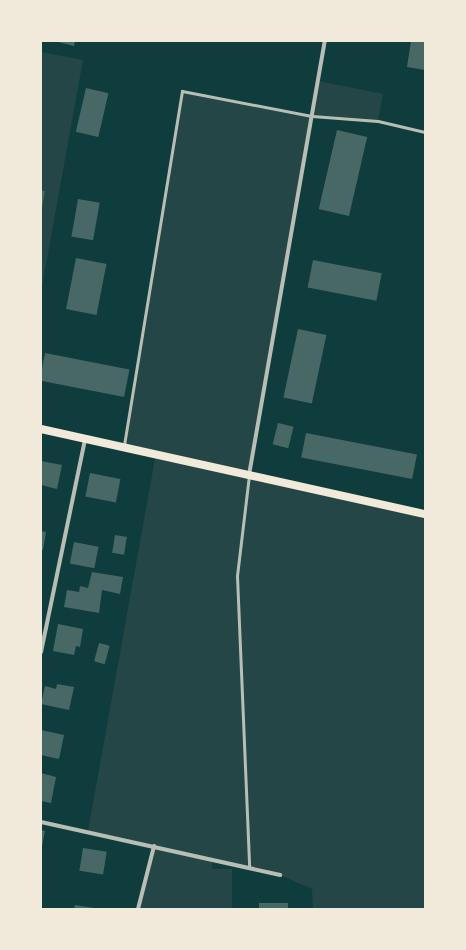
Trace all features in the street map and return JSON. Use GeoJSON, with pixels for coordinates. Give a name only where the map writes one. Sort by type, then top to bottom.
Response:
{"type":"FeatureCollection","features":[{"type":"Feature","properties":{"kind":"main road"},"geometry":{"type":"LineString","coordinates":[[41,429],[124,445],[248,475],[425,514]]}},
{"type":"Feature","properties":{"kind":"street"},"geometry":{"type":"LineString","coordinates":[[248,475],[326,41]]}},
{"type":"Feature","properties":{"kind":"street"},"geometry":{"type":"LineString","coordinates":[[41,652],[85,438]]}},
{"type":"Feature","properties":{"kind":"street"},"geometry":{"type":"LineString","coordinates":[[41,822],[249,866],[280,875]]}},
{"type":"Feature","properties":{"kind":"street"},"geometry":{"type":"LineString","coordinates":[[138,909],[154,846]]}},
{"type":"Feature","properties":{"kind":"lane"},"geometry":{"type":"LineString","coordinates":[[124,445],[182,91],[312,116],[378,121],[425,132]]}},
{"type":"Feature","properties":{"kind":"lane"},"geometry":{"type":"LineString","coordinates":[[248,475],[237,576],[249,866]]}},
{"type":"Feature","properties":{"kind":"shaded area"},"geometry":{"type":"Polygon","coordinates":[[[41,52],[83,60],[41,292],[41,52]]]}},
{"type":"Feature","properties":{"kind":"shaded area"},"geometry":{"type":"Polygon","coordinates":[[[318,81],[383,94],[378,121],[312,116],[318,81]]]}},
{"type":"Feature","properties":{"kind":"shaded area"},"geometry":{"type":"Polygon","coordinates":[[[182,91],[312,116],[249,475],[425,514],[425,909],[313,909],[312,889],[280,875],[212,858],[212,869],[232,869],[232,909],[138,909],[154,846],[88,831],[156,453],[124,445],[182,91]]]}},
{"type":"Feature","properties":{"kind":"building"},"geometry":{"type":"Polygon","coordinates":[[[54,41],[75,41],[74,46],[54,41]]]}},
{"type":"Feature","properties":{"kind":"building"},"geometry":{"type":"Polygon","coordinates":[[[411,41],[425,41],[425,70],[407,67],[411,41]]]}},
{"type":"Feature","properties":{"kind":"building"},"geometry":{"type":"Polygon","coordinates":[[[86,88],[108,93],[98,137],[76,132],[86,88]]]}},
{"type":"Feature","properties":{"kind":"building"},"geometry":{"type":"Polygon","coordinates":[[[337,130],[367,137],[349,216],[319,209],[337,130]]]}},
{"type":"Feature","properties":{"kind":"building"},"geometry":{"type":"Polygon","coordinates":[[[41,191],[45,191],[42,208],[41,207],[41,191]]]}},
{"type":"Feature","properties":{"kind":"building"},"geometry":{"type":"Polygon","coordinates":[[[78,199],[100,203],[93,240],[71,236],[78,199]]]}},
{"type":"Feature","properties":{"kind":"building"},"geometry":{"type":"Polygon","coordinates":[[[76,258],[106,264],[97,315],[66,309],[76,258]]]}},
{"type":"Feature","properties":{"kind":"building"},"geometry":{"type":"Polygon","coordinates":[[[313,260],[382,273],[376,301],[308,287],[313,260]]]}},
{"type":"Feature","properties":{"kind":"building"},"geometry":{"type":"Polygon","coordinates":[[[298,329],[326,335],[312,403],[283,397],[298,329]]]}},
{"type":"Feature","properties":{"kind":"building"},"geometry":{"type":"Polygon","coordinates":[[[45,353],[129,369],[124,397],[41,381],[45,353]]]}},
{"type":"Feature","properties":{"kind":"building"},"geometry":{"type":"Polygon","coordinates":[[[278,423],[294,427],[288,448],[273,444],[278,423]]]}},
{"type":"Feature","properties":{"kind":"building"},"geometry":{"type":"Polygon","coordinates":[[[306,433],[417,455],[412,479],[301,458],[306,433]]]}},
{"type":"Feature","properties":{"kind":"building"},"geometry":{"type":"Polygon","coordinates":[[[41,461],[62,465],[57,489],[41,485],[41,461]]]}},
{"type":"Feature","properties":{"kind":"building"},"geometry":{"type":"Polygon","coordinates":[[[90,473],[120,479],[116,502],[85,497],[90,473]]]}},
{"type":"Feature","properties":{"kind":"building"},"geometry":{"type":"Polygon","coordinates":[[[41,531],[46,532],[43,550],[41,549],[41,531]]]}},
{"type":"Feature","properties":{"kind":"building"},"geometry":{"type":"Polygon","coordinates":[[[115,535],[127,537],[124,555],[112,553],[115,535]]]}},
{"type":"Feature","properties":{"kind":"building"},"geometry":{"type":"Polygon","coordinates":[[[74,542],[99,547],[94,568],[70,564],[74,542]]]}},
{"type":"Feature","properties":{"kind":"building"},"geometry":{"type":"Polygon","coordinates":[[[92,572],[123,577],[120,594],[102,590],[99,613],[64,607],[67,590],[79,592],[80,586],[88,588],[92,572]]]}},
{"type":"Feature","properties":{"kind":"building"},"geometry":{"type":"Polygon","coordinates":[[[58,624],[83,629],[80,647],[76,646],[74,655],[53,651],[58,624]]]}},
{"type":"Feature","properties":{"kind":"building"},"geometry":{"type":"Polygon","coordinates":[[[99,643],[110,646],[105,664],[94,661],[99,643]]]}},
{"type":"Feature","properties":{"kind":"building"},"geometry":{"type":"Polygon","coordinates":[[[57,684],[74,687],[69,710],[41,704],[45,686],[56,689],[57,684]]]}},
{"type":"Feature","properties":{"kind":"building"},"geometry":{"type":"Polygon","coordinates":[[[41,730],[64,735],[59,759],[41,755],[41,730]]]}},
{"type":"Feature","properties":{"kind":"building"},"geometry":{"type":"Polygon","coordinates":[[[41,773],[56,777],[51,803],[41,801],[41,773]]]}},
{"type":"Feature","properties":{"kind":"building"},"geometry":{"type":"Polygon","coordinates":[[[41,830],[45,831],[42,846],[41,846],[41,830]]]}},
{"type":"Feature","properties":{"kind":"building"},"geometry":{"type":"Polygon","coordinates":[[[83,848],[107,852],[103,874],[79,871],[83,848]]]}},
{"type":"Feature","properties":{"kind":"building"},"geometry":{"type":"Polygon","coordinates":[[[259,903],[288,903],[288,909],[259,909],[259,903]]]}},
{"type":"Feature","properties":{"kind":"building"},"geometry":{"type":"Polygon","coordinates":[[[75,905],[94,908],[94,909],[74,909],[75,905]]]}}]}
